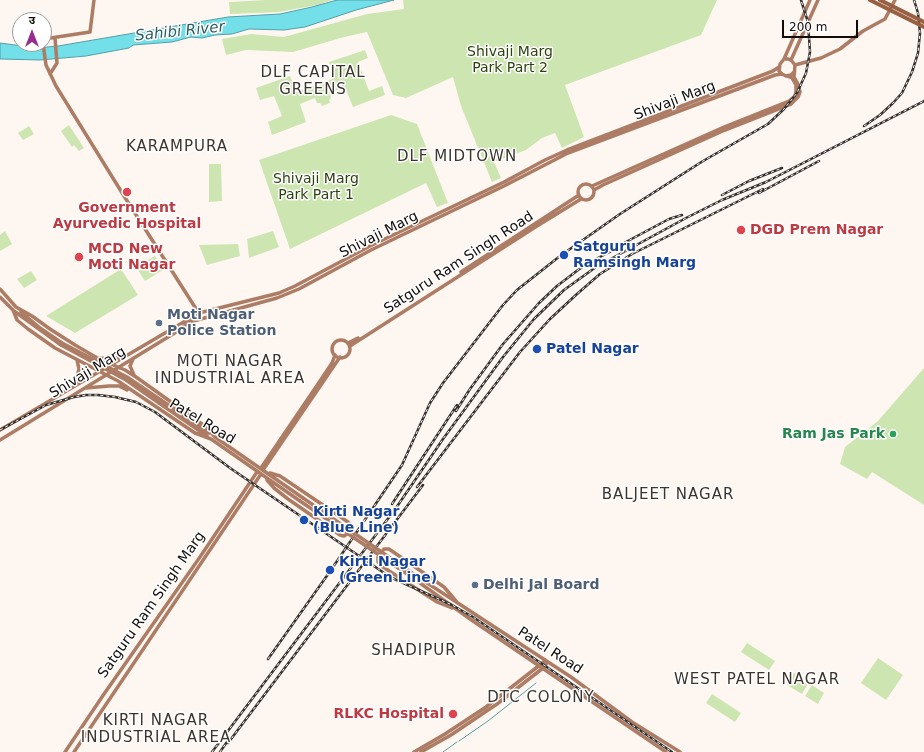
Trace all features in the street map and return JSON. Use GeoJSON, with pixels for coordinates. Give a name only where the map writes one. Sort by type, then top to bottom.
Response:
{"type":"FeatureCollection","features":[{"type":"Feature","properties":{"kind":"main road"},"geometry":{"type":"LineString","coordinates":[[50,74],[57,63],[55,39],[90,32],[94,0]]}},
{"type":"Feature","properties":{"kind":"main road"},"geometry":{"type":"LineString","coordinates":[[592,186],[594,190],[593,197],[590,200],[584,200],[580,197],[580,188],[583,185],[589,184],[592,186],[724,127],[790,101],[795,96],[796,85],[792,78],[784,75],[779,67],[784,60],[810,0]]}},
{"type":"Feature","properties":{"kind":"main road"},"geometry":{"type":"LineString","coordinates":[[791,60],[818,0]]}},
{"type":"Feature","properties":{"kind":"main road"},"geometry":{"type":"LineString","coordinates":[[870,0],[924,27]]}},
{"type":"Feature","properties":{"kind":"main road"},"geometry":{"type":"LineString","coordinates":[[880,0],[924,22]]}},
{"type":"Feature","properties":{"kind":"main road"},"geometry":{"type":"LineString","coordinates":[[795,65],[832,53],[863,30],[882,21],[887,17],[895,0]]}},
{"type":"Feature","properties":{"kind":"main road"},"geometry":{"type":"LineString","coordinates":[[44,52],[46,65],[50,74],[124,196],[202,318]]}},
{"type":"Feature","properties":{"kind":"main road"},"geometry":{"type":"LineString","coordinates":[[784,60],[791,60]]}},
{"type":"Feature","properties":{"kind":"main road"},"geometry":{"type":"LineString","coordinates":[[594,190],[603,184],[725,130],[791,104],[798,97],[800,92],[794,77],[795,65],[791,60]]}},
{"type":"Feature","properties":{"kind":"main road","name":"Shivaji Marg"},"geometry":{"type":"LineString","coordinates":[[0,430],[199,313],[276,294],[295,286],[370,246],[504,182],[562,152],[773,71],[779,67]]}},
{"type":"Feature","properties":{"kind":"main road"},"geometry":{"type":"LineString","coordinates":[[784,75],[790,75],[794,72]]}},
{"type":"Feature","properties":{"kind":"main road","name":"Shivaji Marg"},"geometry":{"type":"LineString","coordinates":[[0,440],[190,322],[277,298],[298,289],[371,250],[568,154],[767,78],[784,75]]}},
{"type":"Feature","properties":{"kind":"main road","name":"Satguru Ram Singh Road"},"geometry":{"type":"LineString","coordinates":[[349,344],[580,197]]}},
{"type":"Feature","properties":{"kind":"main road"},"geometry":{"type":"LineString","coordinates":[[0,289],[15,309]]}},
{"type":"Feature","properties":{"kind":"main road"},"geometry":{"type":"LineString","coordinates":[[0,297],[61,344],[127,377],[160,402],[213,438]]}},
{"type":"Feature","properties":{"kind":"main road","name":"Patel Road"},"geometry":{"type":"LineString","coordinates":[[15,309],[32,316],[97,358],[136,377],[201,423],[213,438],[265,477]]}},
{"type":"Feature","properties":{"kind":"main road","name":"Patel Road"},"geometry":{"type":"LineString","coordinates":[[15,309],[17,320],[68,355],[106,375],[195,433],[213,438],[268,473]]}},
{"type":"Feature","properties":{"kind":"main road"},"geometry":{"type":"LineString","coordinates":[[262,469],[332,363],[335,355],[333,347],[334,344],[340,340],[349,344],[349,354],[340,357],[335,355]]}},
{"type":"Feature","properties":{"kind":"main road"},"geometry":{"type":"LineString","coordinates":[[68,355],[75,345]]}},
{"type":"Feature","properties":{"kind":"main road"},"geometry":{"type":"LineString","coordinates":[[97,358],[112,359],[125,357]]}},
{"type":"Feature","properties":{"kind":"main road"},"geometry":{"type":"LineString","coordinates":[[262,469],[340,357]]}},
{"type":"Feature","properties":{"kind":"main road"},"geometry":{"type":"LineString","coordinates":[[134,358],[130,364],[130,368],[136,377]]}},
{"type":"Feature","properties":{"kind":"main road"},"geometry":{"type":"LineString","coordinates":[[75,386],[79,369],[77,360]]}},
{"type":"Feature","properties":{"kind":"main road"},"geometry":{"type":"LineString","coordinates":[[135,393],[132,388],[134,383],[138,381],[142,382]]}},
{"type":"Feature","properties":{"kind":"main road"},"geometry":{"type":"LineString","coordinates":[[83,389],[119,386],[135,393]]}},
{"type":"Feature","properties":{"kind":"main road","name":"Satguru Ram Singh Marg"},"geometry":{"type":"LineString","coordinates":[[65,752],[259,473]]}},
{"type":"Feature","properties":{"kind":"main road","name":"Satguru Ram Singh Marg"},"geometry":{"type":"LineString","coordinates":[[74,752],[259,473]]}},
{"type":"Feature","properties":{"kind":"main road"},"geometry":{"type":"LineString","coordinates":[[265,477],[274,488],[288,499],[340,535],[344,536],[350,532],[351,526],[348,522],[280,476],[268,473]]}},
{"type":"Feature","properties":{"kind":"main road"},"geometry":{"type":"LineString","coordinates":[[268,473],[414,576],[457,610]]}},
{"type":"Feature","properties":{"kind":"main road"},"geometry":{"type":"LineString","coordinates":[[265,477],[414,576]]}},
{"type":"Feature","properties":{"kind":"main road"},"geometry":{"type":"LineString","coordinates":[[457,610],[437,602],[383,567],[378,562],[378,557],[384,549],[389,548],[444,587],[459,604]]}},
{"type":"Feature","properties":{"kind":"main road","name":"Patel Road"},"geometry":{"type":"LineString","coordinates":[[414,576],[571,677],[632,722],[680,752]]}},
{"type":"Feature","properties":{"kind":"main road","name":"Patel Road"},"geometry":{"type":"LineString","coordinates":[[457,610],[666,752]]}},
{"type":"Feature","properties":{"kind":"main road"},"geometry":{"type":"LineString","coordinates":[[421,752],[451,735],[490,709],[546,662]]}},
{"type":"Feature","properties":{"kind":"main road"},"geometry":{"type":"LineString","coordinates":[[414,752],[486,708],[541,667]]}},
{"type":"Feature","properties":{"kind":"green space"},"geometry":{"type":"Polygon","coordinates":[[[266,0],[332,0],[317,5],[279,12],[230,14],[229,2],[266,0]]]}},
{"type":"Feature","properties":{"kind":"green space","name":"Shivaji Marg Park Part 2"},"geometry":{"type":"Polygon","coordinates":[[[403,0],[717,0],[701,35],[565,85],[584,137],[562,148],[555,133],[542,138],[526,150],[494,162],[501,178],[492,182],[461,106],[453,77],[406,98],[393,95],[367,32],[293,52],[246,50],[226,55],[222,39],[251,34],[284,37],[367,14],[404,9],[403,0]]]}},
{"type":"Feature","properties":{"kind":"green space"},"geometry":{"type":"Polygon","coordinates":[[[365,50],[368,58],[358,62],[369,91],[382,86],[385,95],[353,107],[345,87],[330,93],[330,103],[322,106],[320,103],[317,103],[315,98],[300,104],[306,122],[272,135],[268,122],[282,116],[274,96],[260,100],[256,88],[290,76],[296,92],[335,78],[329,62],[365,50]]]}},
{"type":"Feature","properties":{"kind":"green space","name":"Shivaji Marg Park Part 1"},"geometry":{"type":"Polygon","coordinates":[[[391,115],[417,124],[448,203],[437,207],[426,183],[290,249],[259,160],[391,115]]]}},
{"type":"Feature","properties":{"kind":"green space"},"geometry":{"type":"Polygon","coordinates":[[[69,125],[84,148],[79,151],[74,145],[72,147],[61,131],[69,125]]]}},
{"type":"Feature","properties":{"kind":"green space"},"geometry":{"type":"Polygon","coordinates":[[[29,126],[34,134],[23,140],[18,133],[29,126]]]}},
{"type":"Feature","properties":{"kind":"green space"},"geometry":{"type":"Polygon","coordinates":[[[209,164],[221,164],[222,201],[209,202],[209,164]]]}},
{"type":"Feature","properties":{"kind":"green space"},"geometry":{"type":"Polygon","coordinates":[[[5,231],[12,244],[0,251],[0,235],[5,231]]]}},
{"type":"Feature","properties":{"kind":"green space"},"geometry":{"type":"Polygon","coordinates":[[[273,231],[279,247],[249,258],[247,239],[273,231]]]}},
{"type":"Feature","properties":{"kind":"green space"},"geometry":{"type":"Polygon","coordinates":[[[238,244],[240,256],[207,265],[199,245],[238,244]]]}},
{"type":"Feature","properties":{"kind":"green space"},"geometry":{"type":"Polygon","coordinates":[[[155,256],[163,270],[145,281],[136,267],[155,256]]]}},
{"type":"Feature","properties":{"kind":"green space"},"geometry":{"type":"Polygon","coordinates":[[[121,269],[138,295],[75,333],[46,316],[121,269]]]}},
{"type":"Feature","properties":{"kind":"green space"},"geometry":{"type":"Polygon","coordinates":[[[31,271],[37,280],[24,288],[17,279],[31,271]]]}},
{"type":"Feature","properties":{"kind":"green space","name":"Ram Jas Park"},"geometry":{"type":"Polygon","coordinates":[[[924,368],[924,505],[872,472],[867,479],[840,464],[845,447],[878,421],[924,368]]]}},
{"type":"Feature","properties":{"kind":"green space"},"geometry":{"type":"Polygon","coordinates":[[[747,643],[775,661],[769,670],[741,652],[747,643]]]}},
{"type":"Feature","properties":{"kind":"green space"},"geometry":{"type":"Polygon","coordinates":[[[878,658],[903,675],[886,700],[861,683],[878,658]]]}},
{"type":"Feature","properties":{"kind":"green space"},"geometry":{"type":"Polygon","coordinates":[[[794,673],[809,682],[802,694],[787,685],[794,673]]]}},
{"type":"Feature","properties":{"kind":"green space"},"geometry":{"type":"Polygon","coordinates":[[[812,685],[824,693],[818,704],[805,696],[812,685]]]}},
{"type":"Feature","properties":{"kind":"green space"},"geometry":{"type":"Polygon","coordinates":[[[712,694],[741,713],[735,722],[706,703],[712,694]]]}},
{"type":"Feature","properties":{"kind":"water","name":"Sahibi River"},"geometry":{"type":"Polygon","coordinates":[[[337,0],[394,0],[356,10],[305,27],[284,30],[249,29],[232,34],[215,35],[202,38],[191,37],[172,42],[133,45],[129,48],[86,56],[40,60],[0,59],[0,43],[12,45],[12,52],[52,52],[52,47],[228,17],[280,14],[337,0]]]}},
{"type":"Feature","properties":{"kind":"waterway"},"geometry":{"type":"LineString","coordinates":[[459,741],[488,721],[536,683]]}},
{"type":"Feature","properties":{"kind":"waterway"},"geometry":{"type":"LineString","coordinates":[[443,752],[457,742]]}},
{"type":"Feature","properties":{"kind":"railway"},"geometry":{"type":"LineString","coordinates":[[268,659],[331,570],[402,465],[430,403],[443,383],[503,305],[517,290],[560,256],[620,214],[703,161],[768,124],[784,109],[797,93],[806,73],[810,52],[808,22],[801,0]]}},
{"type":"Feature","properties":{"kind":"railway"},"geometry":{"type":"LineString","coordinates":[[864,126],[880,115],[902,93],[912,72],[918,53],[920,33],[918,13],[914,0]]}},
{"type":"Feature","properties":{"kind":"railway"},"geometry":{"type":"LineString","coordinates":[[212,752],[396,508],[443,439],[503,357],[534,319],[564,290],[596,267],[686,218],[722,200],[766,182],[924,101]]}},
{"type":"Feature","properties":{"kind":"railway"},"geometry":{"type":"LineString","coordinates":[[759,193],[819,161]]}},
{"type":"Feature","properties":{"kind":"railway"},"geometry":{"type":"LineString","coordinates":[[722,195],[749,181],[782,168]]}},
{"type":"Feature","properties":{"kind":"railway"},"geometry":{"type":"LineString","coordinates":[[417,487],[520,352],[550,319],[600,274],[632,254],[763,189]]}},
{"type":"Feature","properties":{"kind":"railway"},"geometry":{"type":"LineString","coordinates":[[624,243],[669,219],[682,215]]}},
{"type":"Feature","properties":{"kind":"railway"},"geometry":{"type":"LineString","coordinates":[[456,411],[503,344],[539,303],[557,286],[578,270],[629,242]]}},
{"type":"Feature","properties":{"kind":"railway"},"geometry":{"type":"LineString","coordinates":[[0,430],[46,405],[74,397],[98,395],[136,402],[155,412],[230,468],[390,577],[452,605],[473,617],[672,752]]}},
{"type":"Feature","properties":{"kind":"railway"},"geometry":{"type":"LineString","coordinates":[[392,504],[457,405]]}},
{"type":"Feature","properties":{"kind":"railway"},"geometry":{"type":"LineString","coordinates":[[228,743],[423,485]]}},
{"type":"Feature","properties":{"kind":"railway"},"geometry":{"type":"LineString","coordinates":[[220,752],[229,739]]}},
{"type":"Feature","properties":{"kind":"place","name":"Government Ayurvedic Hospital"},"geometry":{"type":"Point","coordinates":[127,192]}},
{"type":"Feature","properties":{"kind":"place","name":"DGD Prem Nagar"},"geometry":{"type":"Point","coordinates":[741,230]}},
{"type":"Feature","properties":{"kind":"place","name":"Satguru Ramsingh Marg"},"geometry":{"type":"Point","coordinates":[564,255]}},
{"type":"Feature","properties":{"kind":"place","name":"MCD New Moti Nagar"},"geometry":{"type":"Point","coordinates":[79,257]}},
{"type":"Feature","properties":{"kind":"place","name":"Moti Nagar Police Station"},"geometry":{"type":"Point","coordinates":[159,323]}},
{"type":"Feature","properties":{"kind":"place","name":"Patel Nagar"},"geometry":{"type":"Point","coordinates":[537,349]}},
{"type":"Feature","properties":{"kind":"place","name":"Ram Jas Park"},"geometry":{"type":"Point","coordinates":[893,434]}},
{"type":"Feature","properties":{"kind":"place","name":"Kirti Nagar (Blue Line)"},"geometry":{"type":"Point","coordinates":[304,520]}},
{"type":"Feature","properties":{"kind":"place","name":"Kirti Nagar (Green Line)"},"geometry":{"type":"Point","coordinates":[330,570]}},
{"type":"Feature","properties":{"kind":"place","name":"Delhi Jal Board"},"geometry":{"type":"Point","coordinates":[475,585]}},
{"type":"Feature","properties":{"kind":"place","name":"RLKC Hospital"},"geometry":{"type":"Point","coordinates":[453,714]}},
{"type":"Feature","properties":{"kind":"district","name":"DLF CAPITAL GREENS"},"geometry":{"type":"Point","coordinates":[313,82]}},
{"type":"Feature","properties":{"kind":"district","name":"KARAMPURA"},"geometry":{"type":"Point","coordinates":[177,147]}},
{"type":"Feature","properties":{"kind":"district","name":"DLF MIDTOWN"},"geometry":{"type":"Point","coordinates":[457,157]}},
{"type":"Feature","properties":{"kind":"district","name":"MOTI NAGAR INDUSTRIAL AREA"},"geometry":{"type":"Point","coordinates":[230,370]}},
{"type":"Feature","properties":{"kind":"district","name":"BALJEET NAGAR"},"geometry":{"type":"Point","coordinates":[668,495]}},
{"type":"Feature","properties":{"kind":"district","name":"SHADIPUR"},"geometry":{"type":"Point","coordinates":[414,651]}},
{"type":"Feature","properties":{"kind":"district","name":"WEST PATEL NAGAR"},"geometry":{"type":"Point","coordinates":[757,680]}},
{"type":"Feature","properties":{"kind":"district","name":"DTC COLONY"},"geometry":{"type":"Point","coordinates":[541,698]}},
{"type":"Feature","properties":{"kind":"district","name":"KIRTI NAGAR INDUSTRIAL AREA"},"geometry":{"type":"Point","coordinates":[156,730]}}]}
